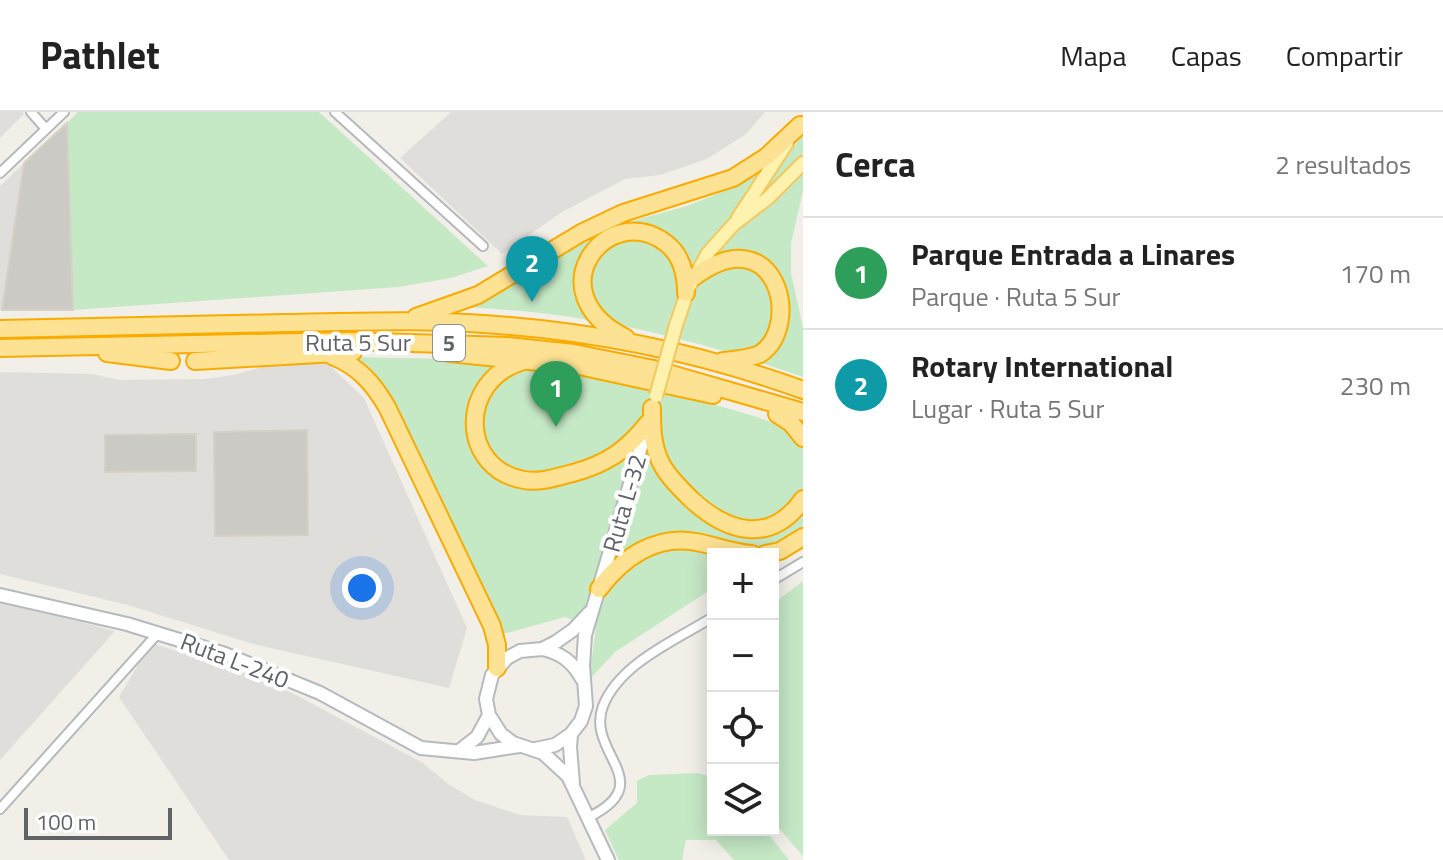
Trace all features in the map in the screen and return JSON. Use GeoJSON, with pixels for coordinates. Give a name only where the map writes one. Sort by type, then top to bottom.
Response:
{"type":"FeatureCollection","features":[{"type":"Feature","properties":{"kind":"highway"},"geometry":{"type":"LineString","coordinates":[[390,322],[441,309],[478,295],[581,233],[623,213],[733,178],[766,157],[802,123]]}},
{"type":"Feature","properties":{"kind":"highway"},"geometry":{"type":"LineString","coordinates":[[639,344],[608,328],[588,306],[583,291],[583,273],[589,257],[597,248],[611,238],[628,232],[657,237],[672,249],[681,263],[686,293]]}},
{"type":"Feature","properties":{"kind":"highway"},"geometry":{"type":"LineString","coordinates":[[694,277],[725,259],[753,260],[778,275],[790,302],[784,333],[767,351],[746,358],[708,361]]}},
{"type":"Feature","properties":{"kind":"highway","name":"Ruta 5 Sur"},"geometry":{"type":"LineString","coordinates":[[0,329],[390,322],[499,325],[639,344],[803,390]]}},
{"type":"Feature","properties":{"kind":"highway","name":"Ruta 5 Sur"},"geometry":{"type":"LineString","coordinates":[[0,348],[348,341],[508,346],[574,353],[666,371],[803,412]]}},
{"type":"Feature","properties":{"kind":"highway"},"geometry":{"type":"LineString","coordinates":[[87,347],[128,358],[171,361]]}},
{"type":"Feature","properties":{"kind":"highway"},"geometry":{"type":"LineString","coordinates":[[322,353],[358,369],[374,386],[387,407],[492,626],[497,645],[497,668]]}},
{"type":"Feature","properties":{"kind":"highway"},"geometry":{"type":"LineString","coordinates":[[195,361],[322,353],[445,353],[530,359],[648,378],[803,422]]}},
{"type":"Feature","properties":{"kind":"highway"},"geometry":{"type":"LineString","coordinates":[[530,359],[507,367],[493,377],[476,405],[478,442],[492,464],[509,475],[540,480],[597,466],[623,451],[652,409]]}},
{"type":"Feature","properties":{"kind":"highway"},"geometry":{"type":"LineString","coordinates":[[652,409],[653,439],[662,466],[678,486],[716,520],[743,529],[763,528],[789,516],[803,499]]}},
{"type":"Feature","properties":{"kind":"highway"},"geometry":{"type":"LineString","coordinates":[[777,414],[791,423],[803,438]]}},
{"type":"Feature","properties":{"kind":"highway"},"geometry":{"type":"LineString","coordinates":[[779,551],[803,537]]}},
{"type":"Feature","properties":{"kind":"highway"},"geometry":{"type":"LineString","coordinates":[[599,589],[631,557],[660,543],[688,541],[722,548]]}},
{"type":"Feature","properties":{"kind":"main road"},"geometry":{"type":"LineString","coordinates":[[652,409],[686,293],[694,277],[802,123]]}},
{"type":"Feature","properties":{"kind":"main road"},"geometry":{"type":"LineString","coordinates":[[734,224],[768,198],[803,163]]}},
{"type":"Feature","properties":{"kind":"main road","name":"Ruta L-32"},"geometry":{"type":"LineString","coordinates":[[573,784],[569,759],[571,734],[581,721],[586,706],[584,646],[591,609],[652,409]]}},
{"type":"Feature","properties":{"kind":"main road","name":"Ruta L-240"},"geometry":{"type":"LineString","coordinates":[[0,595],[159,632],[274,673],[341,704],[415,746],[436,751],[484,752],[519,746]]}},
{"type":"Feature","properties":{"kind":"main road","name":"Ruta L-32"},"geometry":{"type":"LineString","coordinates":[[497,668],[513,654],[542,649],[573,630],[591,609]]}},
{"type":"Feature","properties":{"kind":"main road"},"geometry":{"type":"LineString","coordinates":[[542,649],[564,657],[576,668],[583,681]]}},
{"type":"Feature","properties":{"kind":"main road"},"geometry":{"type":"LineString","coordinates":[[497,668],[487,691],[489,715],[501,734],[519,746]]}},
{"type":"Feature","properties":{"kind":"main road"},"geometry":{"type":"LineString","coordinates":[[459,751],[477,737],[489,715]]}},
{"type":"Feature","properties":{"kind":"main road"},"geometry":{"type":"LineString","coordinates":[[535,749],[555,745],[571,734]]}},
{"type":"Feature","properties":{"kind":"main road","name":"Ruta L-32"},"geometry":{"type":"LineString","coordinates":[[519,746],[535,749],[557,763],[573,784],[608,860]]}},
{"type":"Feature","properties":{"kind":"street"},"geometry":{"type":"LineString","coordinates":[[31,112],[46,129]]}},
{"type":"Feature","properties":{"kind":"street"},"geometry":{"type":"LineString","coordinates":[[0,173],[64,112]]}},
{"type":"Feature","properties":{"kind":"street"},"geometry":{"type":"LineString","coordinates":[[335,112],[483,246]]}},
{"type":"Feature","properties":{"kind":"street"},"geometry":{"type":"LineString","coordinates":[[779,576],[803,562]]}},
{"type":"Feature","properties":{"kind":"street"},"geometry":{"type":"LineString","coordinates":[[589,817],[612,803],[620,785],[619,769],[600,733],[600,716],[607,698],[635,666],[708,620]]}},
{"type":"Feature","properties":{"kind":"street"},"geometry":{"type":"LineString","coordinates":[[0,809],[159,632]]}},
{"type":"Feature","properties":{"kind":"shaded area"},"geometry":{"type":"Polygon","coordinates":[[[0,112],[24,114],[0,138],[0,112]]]}},
{"type":"Feature","properties":{"kind":"shaded area"},"geometry":{"type":"Polygon","coordinates":[[[451,112],[765,112],[746,134],[707,159],[660,175],[625,179],[562,212],[502,254],[400,158],[451,112]]]}},
{"type":"Feature","properties":{"kind":"shaded area"},"geometry":{"type":"Polygon","coordinates":[[[24,163],[2,310],[0,310],[0,186],[24,163]]]}},
{"type":"Feature","properties":{"kind":"shaded area"},"geometry":{"type":"Polygon","coordinates":[[[326,362],[364,398],[467,628],[449,688],[253,644],[128,605],[0,574],[0,372],[92,374],[119,380],[205,379],[277,363],[326,362]]]}},
{"type":"Feature","properties":{"kind":"shaded area"},"geometry":{"type":"Polygon","coordinates":[[[0,601],[115,631],[0,760],[0,601]]]}},
{"type":"Feature","properties":{"kind":"shaded area"},"geometry":{"type":"Polygon","coordinates":[[[151,643],[237,670],[294,694],[423,763],[448,784],[475,800],[520,815],[567,817],[586,860],[229,860],[119,697],[151,643]]]}},
{"type":"Feature","properties":{"kind":"green space"},"geometry":{"type":"Polygon","coordinates":[[[78,112],[319,112],[488,266],[451,278],[398,287],[73,310],[67,123],[78,112]]]}},
{"type":"Feature","properties":{"kind":"green space"},"geometry":{"type":"Polygon","coordinates":[[[803,134],[803,155],[759,197],[803,134]]]}},
{"type":"Feature","properties":{"kind":"green space"},"geometry":{"type":"Polygon","coordinates":[[[764,168],[745,191],[760,209],[803,168],[803,191],[791,243],[791,273],[803,328],[803,377],[635,328],[549,314],[461,307],[607,228],[687,206],[727,190],[764,168]]]}},
{"type":"Feature","properties":{"kind":"green space"},"geometry":{"type":"Polygon","coordinates":[[[347,357],[454,359],[596,377],[664,390],[757,417],[803,434],[803,529],[775,548],[707,548],[707,592],[615,652],[589,680],[596,628],[565,617],[503,634],[391,405],[347,357]]]}},
{"type":"Feature","properties":{"kind":"green space"},"geometry":{"type":"Polygon","coordinates":[[[803,581],[803,856],[779,828],[779,599],[803,581]]]}},
{"type":"Feature","properties":{"kind":"green space"},"geometry":{"type":"Polygon","coordinates":[[[697,773],[707,776],[707,836],[770,836],[789,860],[734,860],[716,840],[686,840],[682,860],[619,860],[605,830],[637,803],[637,781],[649,775],[697,773]]]}},
{"type":"Feature","properties":{"kind":"building"},"geometry":{"type":"Polygon","coordinates":[[[67,123],[73,310],[2,310],[24,163],[67,123]]]}},
{"type":"Feature","properties":{"kind":"building"},"geometry":{"type":"Polygon","coordinates":[[[307,430],[308,535],[215,536],[214,432],[307,430]]]}},
{"type":"Feature","properties":{"kind":"building"},"geometry":{"type":"Polygon","coordinates":[[[196,434],[196,471],[105,472],[105,435],[196,434]]]}},
{"type":"Feature","properties":{"kind":"place","name":"Rotary International"},"geometry":{"type":"Point","coordinates":[532,302]}},
{"type":"Feature","properties":{"kind":"place","name":"Parque Entrada a Linares"},"geometry":{"type":"Point","coordinates":[556,427]}}]}
